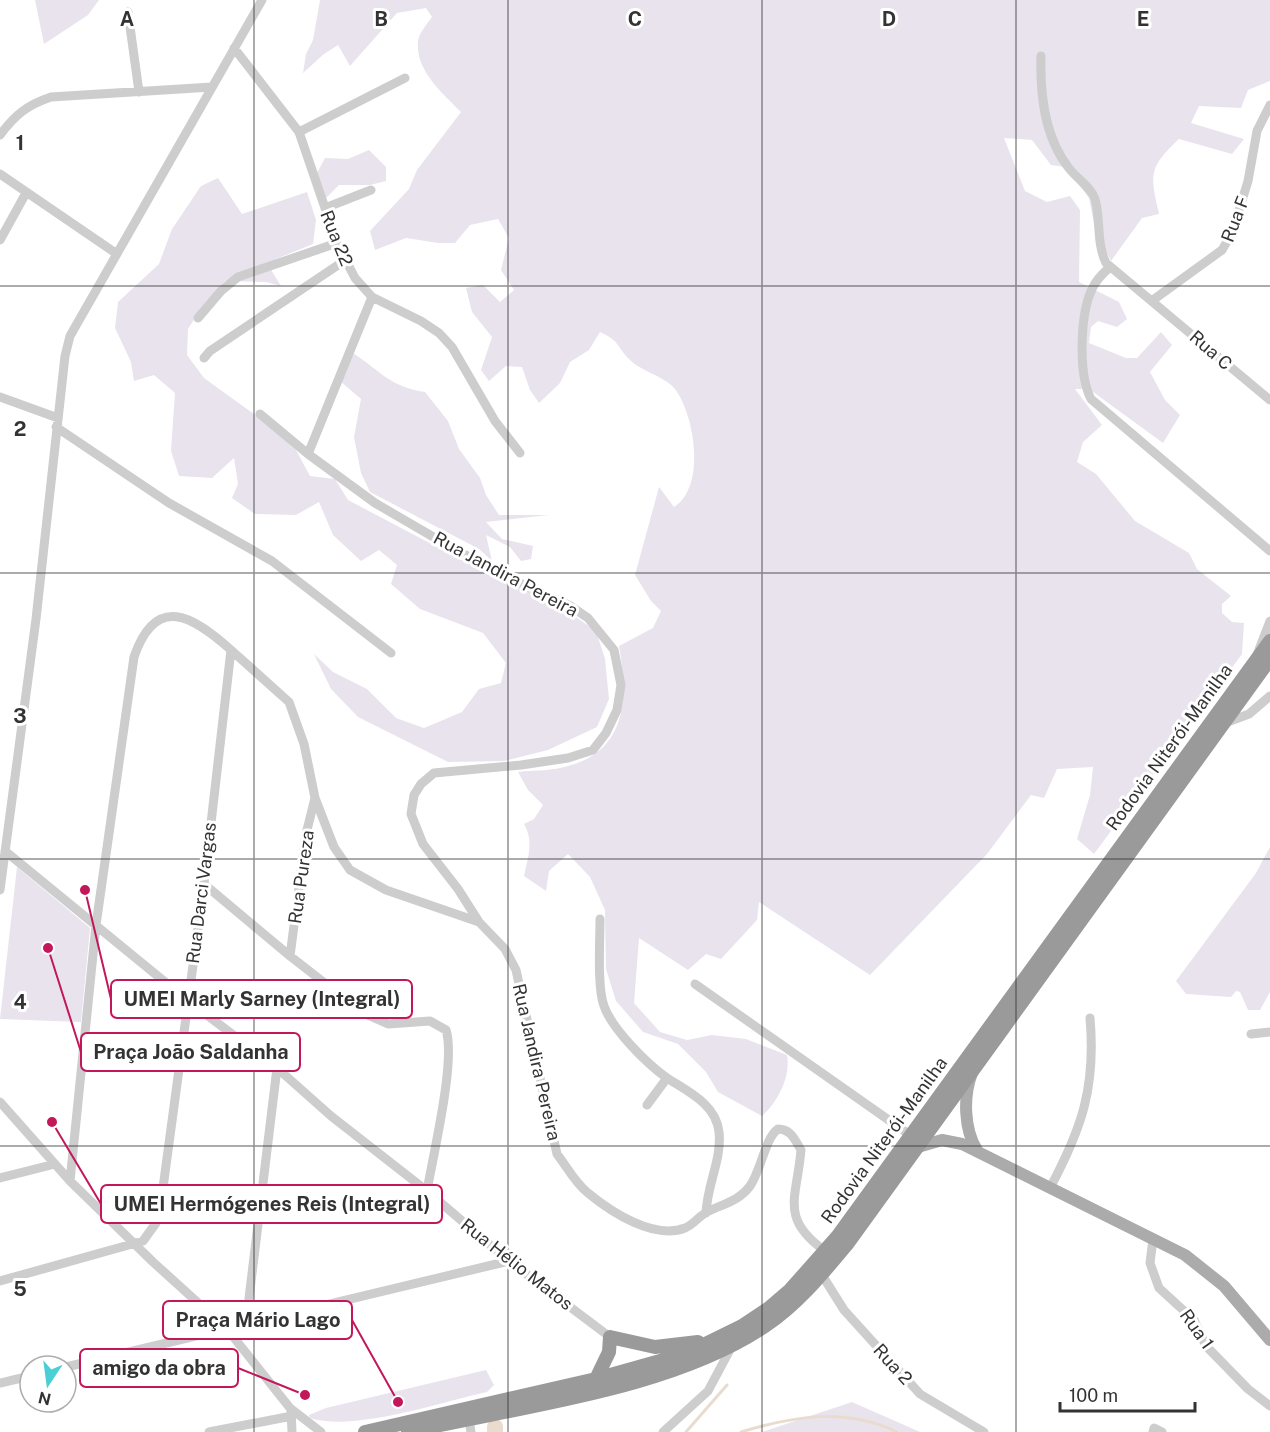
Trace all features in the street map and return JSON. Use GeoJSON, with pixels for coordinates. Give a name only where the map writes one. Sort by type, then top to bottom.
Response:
{"type":"FeatureCollection","features":[{"type":"Feature","properties":{"kind":"highway","name":"Rodovia Niterói-Manilha"},"geometry":{"type":"LineString","coordinates":[[364,1432],[663,1362],[718,1339],[769,1308],[790,1290],[825,1251],[974,1067],[1223,724],[1264,657],[1270,641]]}},
{"type":"Feature","properties":{"kind":"highway","name":"Rodovia Niterói-Manilha"},"geometry":{"type":"LineString","coordinates":[[408,1432],[470,1426],[683,1367],[732,1346],[784,1312],[822,1275],[914,1141],[1264,657]]}},
{"type":"Feature","properties":{"kind":"highway"},"geometry":{"type":"LineString","coordinates":[[596,1379],[609,1352],[610,1336],[655,1347],[718,1339]]}},
{"type":"Feature","properties":{"kind":"main road"},"geometry":{"type":"LineString","coordinates":[[974,1067],[969,1080],[967,1107],[969,1132],[977,1150]]}},
{"type":"Feature","properties":{"kind":"main road"},"geometry":{"type":"LineString","coordinates":[[914,1141],[951,1141],[977,1150],[1202,1266],[1224,1286],[1270,1340]]}},
{"type":"Feature","properties":{"kind":"street"},"geometry":{"type":"LineString","coordinates":[[0,890],[1,868],[36,619],[57,422],[70,336],[262,0]]}},
{"type":"Feature","properties":{"kind":"street"},"geometry":{"type":"LineString","coordinates":[[128,12],[139,92]]}},
{"type":"Feature","properties":{"kind":"street","name":"Rua 22"},"geometry":{"type":"LineString","coordinates":[[234,48],[299,132],[337,243],[344,261],[355,278],[372,297],[421,321],[439,333],[452,348],[495,421],[520,453]]}},
{"type":"Feature","properties":{"kind":"street"},"geometry":{"type":"LineString","coordinates":[[1041,56],[1042,103],[1053,141],[1067,166],[1095,199],[1098,239],[1102,255],[1109,268],[1095,283],[1086,306],[1082,372],[1085,387],[1101,410],[1270,551]]}},
{"type":"Feature","properties":{"kind":"street"},"geometry":{"type":"LineString","coordinates":[[299,132],[405,78]]}},
{"type":"Feature","properties":{"kind":"street"},"geometry":{"type":"LineString","coordinates":[[0,135],[16,113],[33,103],[51,97],[212,87]]}},
{"type":"Feature","properties":{"kind":"street","name":"Rua F"},"geometry":{"type":"LineString","coordinates":[[1153,300],[1222,250],[1232,233],[1248,181],[1257,131],[1270,105]]}},
{"type":"Feature","properties":{"kind":"street"},"geometry":{"type":"LineString","coordinates":[[0,174],[117,254]]}},
{"type":"Feature","properties":{"kind":"street"},"geometry":{"type":"LineString","coordinates":[[325,208],[371,190]]}},
{"type":"Feature","properties":{"kind":"street"},"geometry":{"type":"LineString","coordinates":[[0,240],[26,193]]}},
{"type":"Feature","properties":{"kind":"street"},"geometry":{"type":"LineString","coordinates":[[198,318],[221,291],[238,277],[337,243]]}},
{"type":"Feature","properties":{"kind":"street"},"geometry":{"type":"LineString","coordinates":[[204,357],[344,261]]}},
{"type":"Feature","properties":{"kind":"street","name":"Rua C"},"geometry":{"type":"LineString","coordinates":[[1109,268],[1153,300],[1267,396]]}},
{"type":"Feature","properties":{"kind":"street"},"geometry":{"type":"LineString","coordinates":[[308,454],[372,297]]}},
{"type":"Feature","properties":{"kind":"street"},"geometry":{"type":"LineString","coordinates":[[0,397],[57,422],[169,503],[272,561],[391,653]]}},
{"type":"Feature","properties":{"kind":"street","name":"Rua Jandira Pereira"},"geometry":{"type":"LineString","coordinates":[[260,414],[308,454],[375,503],[454,549],[528,587],[570,605],[588,618],[614,650],[621,685],[617,711],[606,734],[592,750],[568,758],[521,765],[434,773],[421,784],[414,795],[411,814],[423,844],[458,889],[479,922],[505,949],[516,970],[557,1154],[588,1193],[643,1226],[665,1231],[684,1228],[706,1213],[741,1196],[758,1171],[771,1136],[778,1129],[784,1129],[789,1131],[801,1150],[793,1205],[796,1224],[803,1234],[825,1251]]}},
{"type":"Feature","properties":{"kind":"street"},"geometry":{"type":"LineString","coordinates":[[70,1180],[96,926],[134,657],[147,628],[160,618],[176,616],[194,620],[289,702],[304,744],[315,798],[334,848],[350,870],[386,890],[479,922]]}},
{"type":"Feature","properties":{"kind":"street"},"geometry":{"type":"LineString","coordinates":[[1264,657],[1264,631],[1270,621]]}},
{"type":"Feature","properties":{"kind":"street","name":"Rua Darci Vargas"},"geometry":{"type":"LineString","coordinates":[[134,1244],[143,1241],[150,1233],[160,1210],[204,884],[231,650]]}},
{"type":"Feature","properties":{"kind":"street"},"geometry":{"type":"LineString","coordinates":[[1223,724],[1249,714],[1270,696]]}},
{"type":"Feature","properties":{"kind":"street","name":"Rua Pureza"},"geometry":{"type":"LineString","coordinates":[[290,957],[306,834],[315,798]]}},
{"type":"Feature","properties":{"kind":"street","name":"Rua Hélio Matos"},"geometry":{"type":"LineString","coordinates":[[5,851],[187,1000],[277,1068],[331,1116],[427,1191],[509,1261],[610,1336]]}},
{"type":"Feature","properties":{"kind":"street"},"geometry":{"type":"LineString","coordinates":[[204,884],[290,957],[375,1019],[388,1024],[430,1021],[446,1030],[449,1040],[447,1069],[427,1191]]}},
{"type":"Feature","properties":{"kind":"street"},"geometry":{"type":"LineString","coordinates":[[600,920],[604,1006],[614,1024],[636,1049],[667,1077],[700,1099],[713,1115],[719,1131],[718,1156],[709,1187],[706,1213]]}},
{"type":"Feature","properties":{"kind":"street"},"geometry":{"type":"LineString","coordinates":[[695,984],[914,1141]]}},
{"type":"Feature","properties":{"kind":"street"},"geometry":{"type":"LineString","coordinates":[[1050,1188],[1069,1152],[1086,1108],[1090,1078],[1090,1018]]}},
{"type":"Feature","properties":{"kind":"street"},"geometry":{"type":"LineString","coordinates":[[1251,1034],[1270,1032]]}},
{"type":"Feature","properties":{"kind":"street"},"geometry":{"type":"LineString","coordinates":[[246,1323],[277,1068]]}},
{"type":"Feature","properties":{"kind":"street"},"geometry":{"type":"LineString","coordinates":[[647,1105],[667,1077]]}},
{"type":"Feature","properties":{"kind":"street"},"geometry":{"type":"LineString","coordinates":[[0,1102],[70,1180],[134,1244],[227,1329],[291,1412],[321,1432]]}},
{"type":"Feature","properties":{"kind":"street"},"geometry":{"type":"LineString","coordinates":[[0,1178],[55,1164]]}},
{"type":"Feature","properties":{"kind":"street","name":"Rua 1"},"geometry":{"type":"LineString","coordinates":[[1153,1239],[1150,1263],[1159,1288],[1183,1307],[1194,1320],[1206,1346],[1248,1389],[1270,1406]]}},
{"type":"Feature","properties":{"kind":"street"},"geometry":{"type":"LineString","coordinates":[[0,1281],[134,1244]]}},
{"type":"Feature","properties":{"kind":"street"},"geometry":{"type":"LineString","coordinates":[[78,1364],[246,1323],[393,1291],[509,1261]]}},
{"type":"Feature","properties":{"kind":"street","name":"Rua 2"},"geometry":{"type":"LineString","coordinates":[[822,1275],[844,1310],[920,1394],[984,1432]]}},
{"type":"Feature","properties":{"kind":"street"},"geometry":{"type":"LineString","coordinates":[[663,1432],[708,1391],[732,1346]]}},
{"type":"Feature","properties":{"kind":"street"},"geometry":{"type":"LineString","coordinates":[[0,1383],[18,1379]]}},
{"type":"Feature","properties":{"kind":"street"},"geometry":{"type":"LineString","coordinates":[[208,1432],[291,1412]]}},
{"type":"Feature","properties":{"kind":"street"},"geometry":{"type":"LineString","coordinates":[[291,1412],[292,1432]]}},
{"type":"Feature","properties":{"kind":"street"},"geometry":{"type":"LineString","coordinates":[[1153,1432],[1154,1428],[1162,1432]]}},
{"type":"Feature","properties":{"kind":"shaded area"},"geometry":{"type":"Polygon","coordinates":[[[35,0],[99,0],[88,15],[44,44],[35,0]]]}},
{"type":"Feature","properties":{"kind":"shaded area"},"geometry":{"type":"Polygon","coordinates":[[[320,0],[1270,0],[1270,81],[1248,90],[1241,108],[1199,106],[1191,123],[1244,139],[1232,154],[1179,139],[1162,157],[1154,173],[1154,190],[1159,214],[1142,218],[1111,261],[1095,229],[1089,198],[1065,167],[1051,165],[1032,140],[1004,138],[1025,191],[1047,202],[1070,196],[1080,210],[1079,282],[1119,302],[1127,319],[1117,327],[1098,321],[1091,327],[1089,343],[1126,358],[1137,358],[1161,332],[1172,345],[1150,372],[1165,400],[1180,415],[1163,443],[1089,389],[1075,389],[1102,425],[1083,442],[1077,462],[1096,474],[1135,521],[1189,553],[1197,569],[1231,596],[1222,604],[1222,613],[1232,622],[1244,623],[1242,654],[1094,854],[1077,839],[1090,795],[1093,767],[1057,769],[1044,798],[1031,795],[987,854],[870,975],[759,902],[757,920],[721,959],[706,954],[688,970],[639,938],[634,1003],[660,1032],[687,1040],[712,1035],[746,1039],[787,1055],[787,1071],[782,1088],[773,1104],[762,1116],[718,1092],[706,1072],[678,1044],[643,1032],[616,1001],[606,969],[605,910],[590,877],[568,854],[549,871],[546,891],[524,876],[529,837],[524,824],[534,819],[543,805],[528,790],[518,772],[562,768],[588,758],[603,748],[613,734],[623,702],[619,646],[653,628],[661,611],[651,601],[635,575],[659,487],[674,507],[684,497],[690,484],[694,468],[694,451],[688,416],[682,401],[671,385],[634,363],[615,341],[600,332],[589,350],[570,362],[560,383],[539,403],[530,390],[522,367],[506,366],[489,381],[481,370],[492,337],[472,312],[466,288],[483,285],[500,302],[514,290],[501,270],[509,238],[498,219],[470,225],[455,243],[406,238],[375,250],[370,231],[409,189],[417,170],[461,112],[432,81],[421,62],[418,41],[432,17],[426,8],[397,13],[350,66],[338,45],[303,73],[306,54],[313,40],[320,0]]]}},
{"type":"Feature","properties":{"kind":"shaded area"},"geometry":{"type":"Polygon","coordinates":[[[369,150],[386,167],[386,181],[370,185],[339,185],[324,200],[317,173],[325,158],[348,159],[369,150]]]}},
{"type":"Feature","properties":{"kind":"shaded area"},"geometry":{"type":"Polygon","coordinates":[[[218,178],[242,214],[307,192],[316,220],[313,244],[276,259],[270,268],[281,286],[266,282],[225,281],[202,307],[188,329],[187,355],[204,378],[261,419],[296,450],[310,476],[335,479],[348,500],[494,577],[547,597],[596,631],[605,659],[609,699],[597,727],[548,750],[504,761],[448,762],[358,717],[331,689],[314,654],[333,672],[367,689],[396,718],[424,728],[462,712],[479,689],[501,683],[506,663],[483,633],[420,609],[391,584],[397,565],[379,550],[361,561],[333,535],[319,502],[296,515],[255,514],[232,498],[238,484],[234,458],[212,478],[179,476],[171,451],[175,393],[154,375],[134,381],[131,362],[115,328],[118,302],[159,264],[172,229],[201,186],[218,178]]]}},
{"type":"Feature","properties":{"kind":"shaded area"},"geometry":{"type":"Polygon","coordinates":[[[353,353],[403,387],[425,392],[448,421],[459,449],[480,478],[486,495],[499,515],[549,515],[486,522],[502,539],[533,546],[531,559],[521,561],[510,547],[486,535],[492,561],[479,549],[370,492],[361,473],[354,437],[361,399],[340,381],[353,353]]]}},
{"type":"Feature","properties":{"kind":"shaded area"},"geometry":{"type":"Polygon","coordinates":[[[1270,847],[1270,992],[1260,1010],[1248,1010],[1240,992],[1236,991],[1231,997],[1186,994],[1176,981],[1256,873],[1270,847]]]}},
{"type":"Feature","properties":{"kind":"shaded area"},"geometry":{"type":"Polygon","coordinates":[[[17,867],[90,928],[81,1022],[0,1019],[17,867]]]}},
{"type":"Feature","properties":{"kind":"shaded area"},"geometry":{"type":"Polygon","coordinates":[[[486,1370],[494,1385],[487,1392],[373,1419],[328,1421],[310,1418],[309,1415],[326,1408],[486,1370]]]}},
{"type":"Feature","properties":{"kind":"shaded area"},"geometry":{"type":"Polygon","coordinates":[[[852,1402],[920,1432],[762,1432],[852,1402]]]}},
{"type":"Feature","properties":{"kind":"waterway"},"geometry":{"type":"LineString","coordinates":[[686,1432],[727,1385]]}},
{"type":"Feature","properties":{"kind":"waterway"},"geometry":{"type":"LineString","coordinates":[[741,1432],[800,1418],[820,1417],[859,1419],[897,1432]]}},
{"type":"Feature","properties":{"kind":"waterway"},"geometry":{"type":"LineString","coordinates":[[495,1427],[495,1432]]}},
{"type":"Feature","properties":{"kind":"place","name":"UMEI Marly Sarney (Integral)"},"geometry":{"type":"Point","coordinates":[85,890]}},
{"type":"Feature","properties":{"kind":"place","name":"Praça João Saldanha"},"geometry":{"type":"Point","coordinates":[48,948]}},
{"type":"Feature","properties":{"kind":"place","name":"UMEI Hermógenes Reis (Integral)"},"geometry":{"type":"Point","coordinates":[52,1122]}},
{"type":"Feature","properties":{"kind":"place","name":"amigo da obra"},"geometry":{"type":"Point","coordinates":[305,1395]}},
{"type":"Feature","properties":{"kind":"place","name":"Praça Mário Lago"},"geometry":{"type":"Point","coordinates":[398,1402]}}]}
